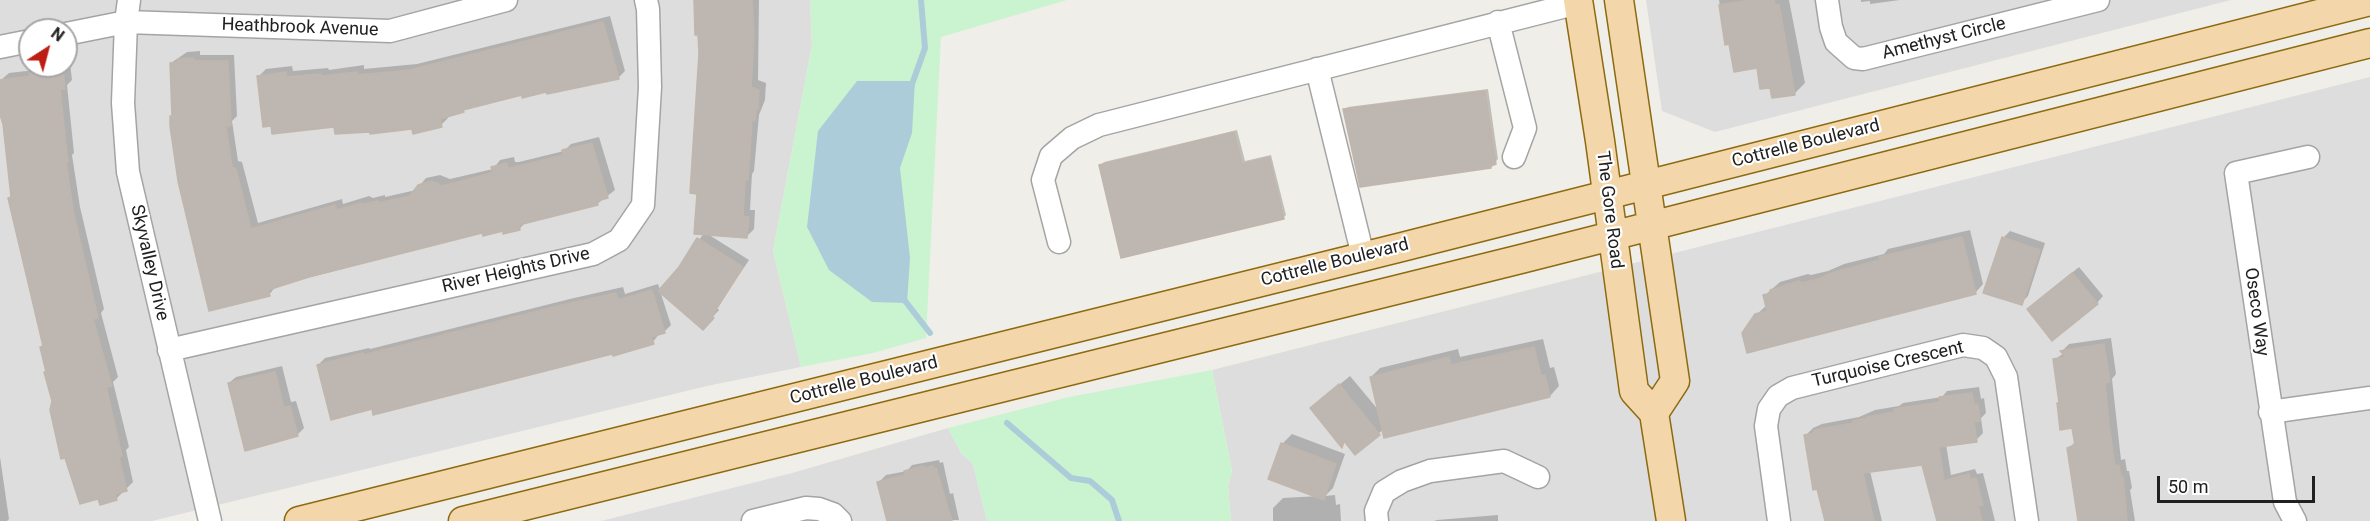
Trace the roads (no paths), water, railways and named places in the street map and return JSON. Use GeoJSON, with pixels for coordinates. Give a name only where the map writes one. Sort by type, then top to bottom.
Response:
{"type":"FeatureCollection","features":[{"type":"Feature","properties":{"kind":"main road"},"geometry":{"type":"LineString","coordinates":[[1619,0],[1675,381],[1654,413],[1671,521]]}},
{"type":"Feature","properties":{"kind":"main road","name":"The Gore Road"},"geometry":{"type":"LineString","coordinates":[[1578,1],[1634,391],[1654,413]]}},
{"type":"Feature","properties":{"kind":"main road","name":"Cottrelle Boulevard"},"geometry":{"type":"LineString","coordinates":[[299,521],[1607,195],[2370,1]]}},
{"type":"Feature","properties":{"kind":"main road"},"geometry":{"type":"LineString","coordinates":[[463,521],[1652,225],[2370,43]]}},
{"type":"Feature","properties":{"kind":"street","name":"Heathbrook Avenue"},"geometry":{"type":"LineString","coordinates":[[78,29],[127,11],[390,31],[506,0]]}},
{"type":"Feature","properties":{"kind":"street","name":"River Heights Drive"},"geometry":{"type":"LineString","coordinates":[[169,350],[593,254],[619,240],[643,205],[650,87],[646,0]]}},
{"type":"Feature","properties":{"kind":"street","name":"Amethyst Circle"},"geometry":{"type":"LineString","coordinates":[[1827,0],[1836,42],[1854,58],[1863,59],[2071,3],[2098,0]]}},
{"type":"Feature","properties":{"kind":"street"},"geometry":{"type":"LineString","coordinates":[[1059,242],[1043,180],[1051,156],[1072,138],[1099,125],[1578,1]]}},
{"type":"Feature","properties":{"kind":"street","name":"Skyvalley Drive"},"geometry":{"type":"LineString","coordinates":[[127,11],[123,103],[128,172],[210,521]]}},
{"type":"Feature","properties":{"kind":"street"},"geometry":{"type":"LineString","coordinates":[[1498,22],[1525,128],[1514,157]]}},
{"type":"Feature","properties":{"kind":"street"},"geometry":{"type":"LineString","coordinates":[[0,47],[18,43]]}},
{"type":"Feature","properties":{"kind":"street"},"geometry":{"type":"LineString","coordinates":[[1317,69],[1363,256]]}},
{"type":"Feature","properties":{"kind":"street","name":"Oseco Way"},"geometry":{"type":"LineString","coordinates":[[2295,521],[2285,502],[2236,173],[2308,157]]}},
{"type":"Feature","properties":{"kind":"street","name":"Turquoise Crescent"},"geometry":{"type":"LineString","coordinates":[[1779,521],[1766,426],[1769,409],[1778,396],[1792,388],[1964,345],[1983,348],[1996,357],[2006,377],[2027,521]]}},
{"type":"Feature","properties":{"kind":"street"},"geometry":{"type":"LineString","coordinates":[[2270,412],[2370,398]]}},
{"type":"Feature","properties":{"kind":"street"},"geometry":{"type":"LineString","coordinates":[[1377,521],[1376,511],[1384,492],[1402,481],[1430,471],[1504,461],[1538,477]]}},
{"type":"Feature","properties":{"kind":"street"},"geometry":{"type":"LineString","coordinates":[[753,521],[806,508],[819,509],[832,514],[840,521]]}},
{"type":"Feature","properties":{"kind":"water"},"geometry":{"type":"Polygon","coordinates":[[[857,81],[915,81],[912,133],[900,168],[910,258],[907,303],[872,302],[829,270],[807,227],[818,131],[857,81]]]}},
{"type":"Feature","properties":{"kind":"waterway"},"geometry":{"type":"LineString","coordinates":[[911,87],[925,48],[921,0]]}},
{"type":"Feature","properties":{"kind":"waterway"},"geometry":{"type":"LineString","coordinates":[[902,297],[930,333]]}},
{"type":"Feature","properties":{"kind":"waterway"},"geometry":{"type":"LineString","coordinates":[[1007,423],[1071,478],[1090,481],[1112,500],[1119,521]]}}]}
